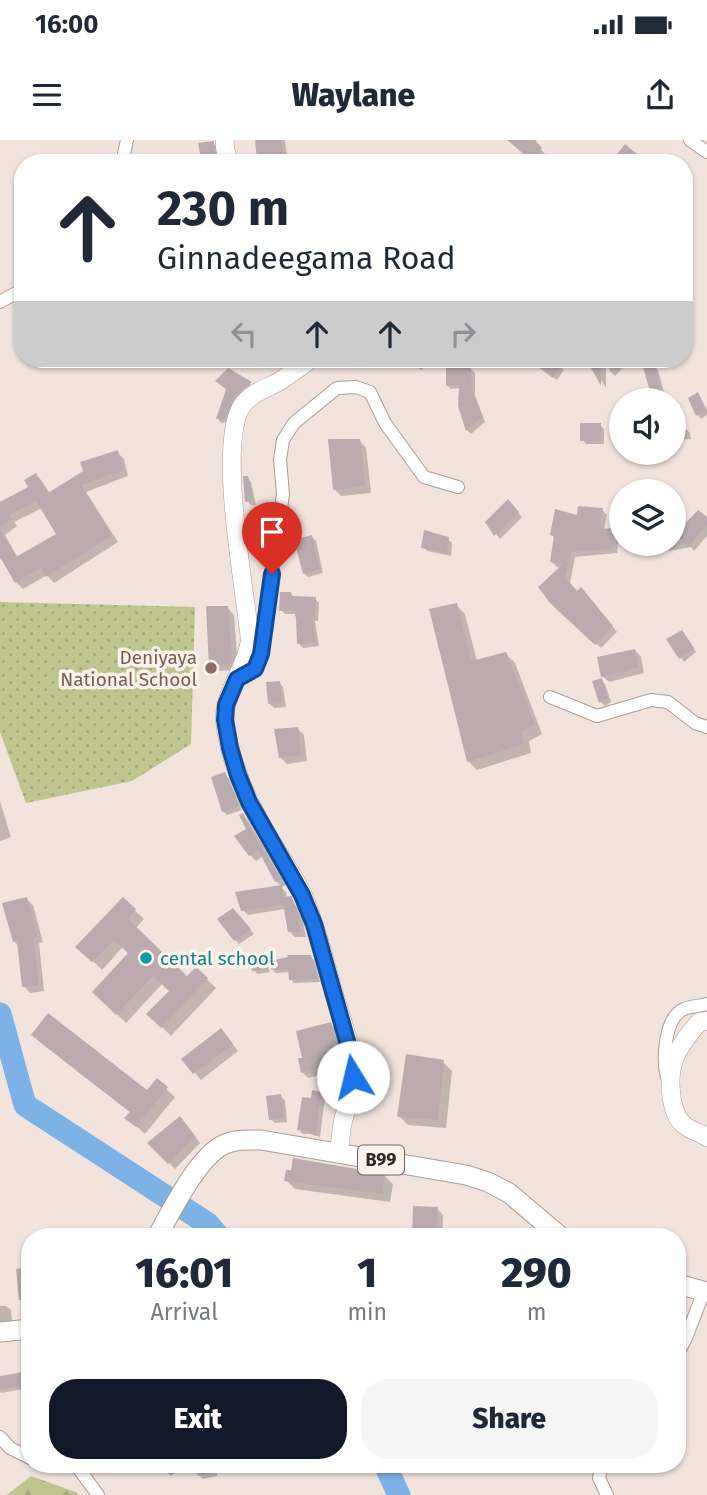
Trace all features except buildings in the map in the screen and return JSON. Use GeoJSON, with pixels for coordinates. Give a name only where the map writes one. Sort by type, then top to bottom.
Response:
{"type":"FeatureCollection","features":[{"type":"Feature","properties":{"kind":"main road"},"geometry":{"type":"LineString","coordinates":[[298,368],[256,393],[244,403],[236,417],[232,471],[237,539],[250,641],[248,654],[226,705],[225,720],[230,748],[249,802],[286,864],[314,924],[352,1063],[352,1091],[342,1125],[339,1153]]}},
{"type":"Feature","properties":{"kind":"main road"},"geometry":{"type":"LineString","coordinates":[[707,1021],[699,1022],[680,1045],[672,1063],[670,1087],[675,1113],[682,1124],[707,1138]]}},
{"type":"Feature","properties":{"kind":"main road","name":"B99"},"geometry":{"type":"LineString","coordinates":[[163,1228],[194,1174],[209,1155],[223,1145],[240,1140],[261,1140],[466,1175],[509,1193],[550,1228]]}},
{"type":"Feature","properties":{"kind":"main road"},"geometry":{"type":"LineString","coordinates":[[686,1286],[706,1292]]}},
{"type":"Feature","properties":{"kind":"main road"},"geometry":{"type":"LineString","coordinates":[[0,1332],[21,1330]]}},
{"type":"Feature","properties":{"kind":"street"},"geometry":{"type":"LineString","coordinates":[[690,140],[707,152]]}},
{"type":"Feature","properties":{"kind":"street"},"geometry":{"type":"LineString","coordinates":[[237,679],[255,669],[261,654],[283,494],[279,460],[283,440],[294,423],[337,388],[356,387],[370,393],[385,423],[424,477],[458,488]]}},
{"type":"Feature","properties":{"kind":"street"},"geometry":{"type":"LineString","coordinates":[[550,697],[597,716],[651,700],[668,702],[695,723],[707,727]]}},
{"type":"Feature","properties":{"kind":"street"},"geometry":{"type":"LineString","coordinates":[[670,1087],[665,1073],[664,1055],[671,1021],[683,1009],[707,1004]]}},
{"type":"Feature","properties":{"kind":"street"},"geometry":{"type":"LineString","coordinates":[[686,1338],[706,1292]]}},
{"type":"Feature","properties":{"kind":"street"},"geometry":{"type":"LineString","coordinates":[[0,1437],[10,1448],[21,1454]]}},
{"type":"Feature","properties":{"kind":"street"},"geometry":{"type":"LineString","coordinates":[[82,1473],[98,1495]]}},
{"type":"Feature","properties":{"kind":"street"},"geometry":{"type":"LineString","coordinates":[[600,1473],[599,1478],[607,1495]]}},
{"type":"Feature","properties":{"kind":"green space"},"geometry":{"type":"Polygon","coordinates":[[[0,602],[195,607],[191,744],[132,781],[26,803],[0,732],[0,602]]]}},
{"type":"Feature","properties":{"kind":"green space"},"geometry":{"type":"Polygon","coordinates":[[[31,1476],[78,1493],[7,1495],[31,1476]]]}},
{"type":"Feature","properties":{"kind":"waterway"},"geometry":{"type":"LineString","coordinates":[[0,1014],[25,1105],[211,1228]]}},
{"type":"Feature","properties":{"kind":"waterway"},"geometry":{"type":"LineString","coordinates":[[389,1473],[399,1495]]}},
{"type":"Feature","properties":{"kind":"place","name":"Deniyaya National School"},"geometry":{"type":"Point","coordinates":[211,668]}},
{"type":"Feature","properties":{"kind":"place","name":"cental school"},"geometry":{"type":"Point","coordinates":[146,958]}},
{"type":"Feature","properties":{"kind":"route"},"geometry":{"type":"LineString","coordinates":[[272,574],[261,654],[255,669],[237,679],[226,705],[225,720],[230,748],[249,802],[286,864],[314,924],[347,1041],[353,1077]]}}]}
